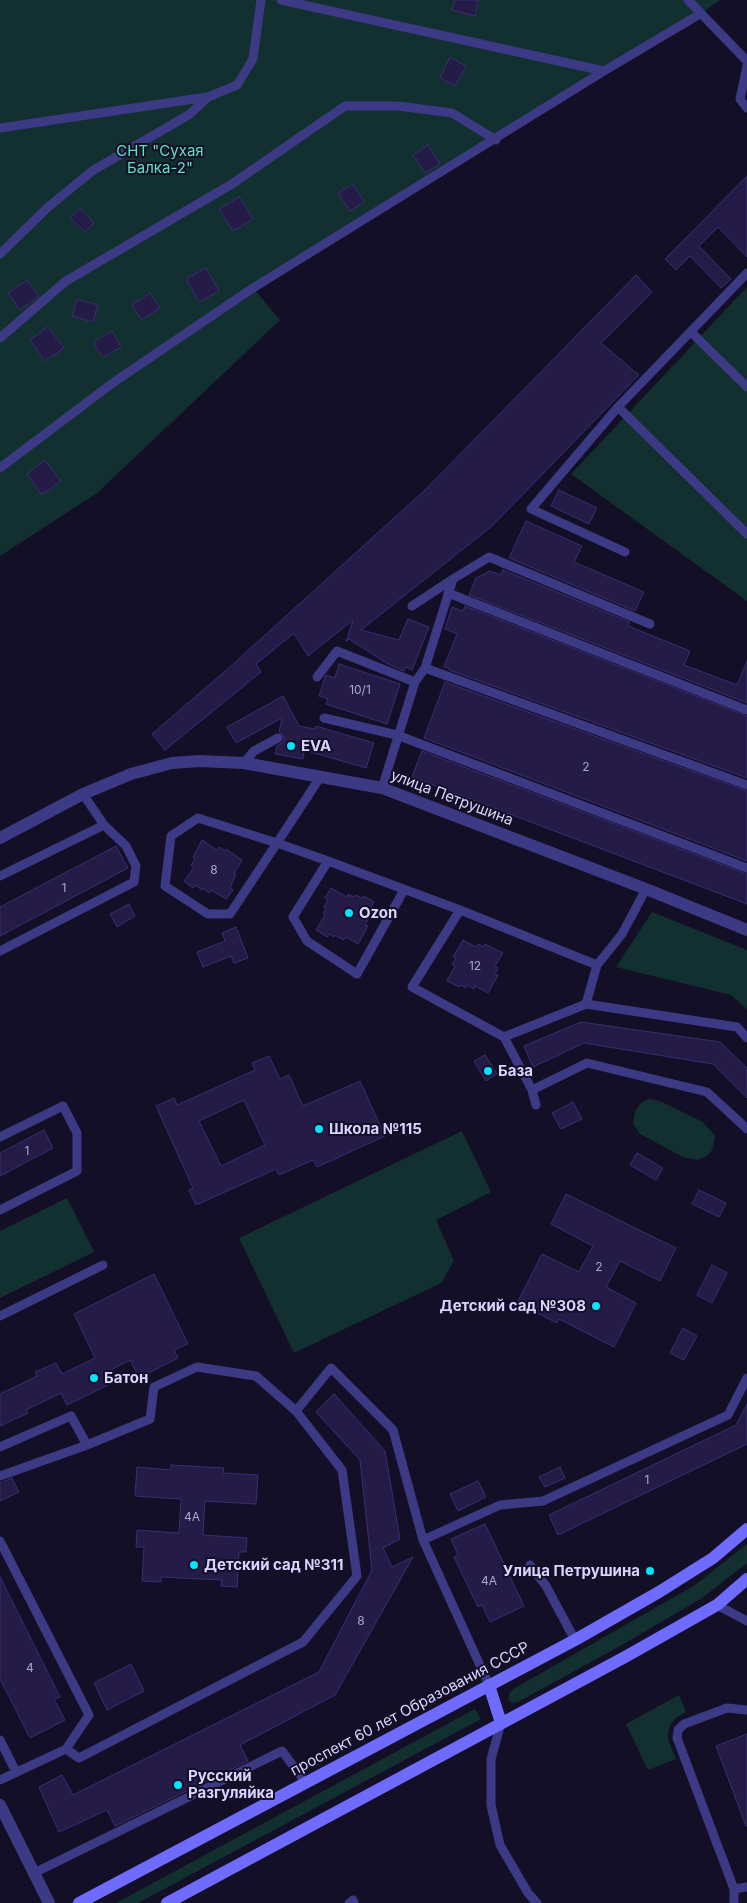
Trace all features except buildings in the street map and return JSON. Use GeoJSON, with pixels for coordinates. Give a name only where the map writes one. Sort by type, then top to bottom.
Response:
{"type":"FeatureCollection","features":[{"type":"Feature","properties":{"kind":"main road","name":"проспект 60 лет Образования СССР"},"geometry":{"type":"LineString","coordinates":[[79,1903],[574,1640],[659,1592],[713,1558],[747,1529]]}},
{"type":"Feature","properties":{"kind":"main road"},"geometry":{"type":"LineString","coordinates":[[167,1903],[625,1657],[717,1605],[747,1579]]}},
{"type":"Feature","properties":{"kind":"main road"},"geometry":{"type":"LineString","coordinates":[[489,1685],[501,1723]]}},
{"type":"Feature","properties":{"kind":"street","name":"улица Петрушина"},"geometry":{"type":"LineString","coordinates":[[0,838],[83,794],[132,774],[172,763],[200,761],[244,763],[382,788],[646,889],[747,930]]}},
{"type":"Feature","properties":{"kind":"street"},"geometry":{"type":"LineString","coordinates":[[0,1804],[50,1903]]}},
{"type":"Feature","properties":{"kind":"lane"},"geometry":{"type":"LineString","coordinates":[[0,128],[208,97],[237,85],[252,59],[261,0]]}},
{"type":"Feature","properties":{"kind":"lane"},"geometry":{"type":"LineString","coordinates":[[282,0],[604,71]]}},
{"type":"Feature","properties":{"kind":"lane"},"geometry":{"type":"LineString","coordinates":[[688,0],[747,61]]}},
{"type":"Feature","properties":{"kind":"lane"},"geometry":{"type":"LineString","coordinates":[[0,468],[114,382],[253,288],[496,140],[604,71],[700,14]]}},
{"type":"Feature","properties":{"kind":"lane"},"geometry":{"type":"LineString","coordinates":[[747,66],[740,99],[747,108]]}},
{"type":"Feature","properties":{"kind":"lane"},"geometry":{"type":"LineString","coordinates":[[0,254],[46,208],[92,171],[190,114],[208,97]]}},
{"type":"Feature","properties":{"kind":"lane"},"geometry":{"type":"LineString","coordinates":[[0,338],[66,281],[232,184],[345,106],[398,106],[452,113],[496,140]]}},
{"type":"Feature","properties":{"kind":"lane"},"geometry":{"type":"LineString","coordinates":[[626,552],[531,509],[618,407],[747,273]]}},
{"type":"Feature","properties":{"kind":"lane"},"geometry":{"type":"LineString","coordinates":[[690,332],[747,387]]}},
{"type":"Feature","properties":{"kind":"lane"},"geometry":{"type":"LineString","coordinates":[[618,407],[747,534]]}},
{"type":"Feature","properties":{"kind":"lane"},"geometry":{"type":"LineString","coordinates":[[412,606],[489,557],[650,624]]}},
{"type":"Feature","properties":{"kind":"lane"},"geometry":{"type":"LineString","coordinates":[[382,788],[415,682],[425,668],[453,579]]}},
{"type":"Feature","properties":{"kind":"lane"},"geometry":{"type":"LineString","coordinates":[[448,593],[747,710]]}},
{"type":"Feature","properties":{"kind":"lane"},"geometry":{"type":"LineString","coordinates":[[318,677],[337,651],[415,682]]}},
{"type":"Feature","properties":{"kind":"lane"},"geometry":{"type":"LineString","coordinates":[[425,668],[747,785]]}},
{"type":"Feature","properties":{"kind":"lane"},"geometry":{"type":"LineString","coordinates":[[324,718],[397,735],[747,868]]}},
{"type":"Feature","properties":{"kind":"lane"},"geometry":{"type":"LineString","coordinates":[[244,763],[254,751],[278,738]]}},
{"type":"Feature","properties":{"kind":"lane"},"geometry":{"type":"LineString","coordinates":[[322,776],[277,843],[230,914],[208,914],[165,886],[171,836],[198,818],[277,843],[328,861],[460,910],[596,965]]}},
{"type":"Feature","properties":{"kind":"lane"},"geometry":{"type":"LineString","coordinates":[[0,951],[134,882],[136,866],[126,846],[104,825],[83,794]]}},
{"type":"Feature","properties":{"kind":"lane"},"geometry":{"type":"LineString","coordinates":[[0,876],[104,825]]}},
{"type":"Feature","properties":{"kind":"lane"},"geometry":{"type":"LineString","coordinates":[[328,861],[293,917],[306,941],[357,974],[404,890]]}},
{"type":"Feature","properties":{"kind":"lane"},"geometry":{"type":"LineString","coordinates":[[586,1004],[596,965],[622,934],[646,889]]}},
{"type":"Feature","properties":{"kind":"lane"},"geometry":{"type":"LineString","coordinates":[[460,910],[412,987],[504,1037],[532,1090],[536,1105]]}},
{"type":"Feature","properties":{"kind":"lane"},"geometry":{"type":"LineString","coordinates":[[504,1037],[586,1004],[737,1027],[747,1038]]}},
{"type":"Feature","properties":{"kind":"lane"},"geometry":{"type":"LineString","coordinates":[[532,1090],[587,1063],[707,1092],[747,1130]]}},
{"type":"Feature","properties":{"kind":"lane"},"geometry":{"type":"LineString","coordinates":[[0,1137],[63,1106],[77,1133],[77,1171],[0,1210]]}},
{"type":"Feature","properties":{"kind":"lane"},"geometry":{"type":"LineString","coordinates":[[0,1316],[104,1265]]}},
{"type":"Feature","properties":{"kind":"lane"},"geometry":{"type":"LineString","coordinates":[[0,1476],[87,1446],[150,1419],[154,1387],[198,1367],[256,1376],[296,1411],[342,1470],[356,1576],[303,1642],[79,1758],[66,1749]]}},
{"type":"Feature","properties":{"kind":"lane"},"geometry":{"type":"LineString","coordinates":[[296,1411],[332,1368],[393,1430],[423,1540],[489,1685]]}},
{"type":"Feature","properties":{"kind":"lane"},"geometry":{"type":"LineString","coordinates":[[423,1540],[500,1505],[543,1501],[728,1415],[747,1378]]}},
{"type":"Feature","properties":{"kind":"lane"},"geometry":{"type":"LineString","coordinates":[[0,1447],[70,1416],[87,1446]]}},
{"type":"Feature","properties":{"kind":"lane"},"geometry":{"type":"LineString","coordinates":[[0,1540],[89,1715],[66,1749],[0,1780]]}},
{"type":"Feature","properties":{"kind":"lane"},"geometry":{"type":"LineString","coordinates":[[530,1565],[546,1586],[574,1640]]}},
{"type":"Feature","properties":{"kind":"lane"},"geometry":{"type":"LineString","coordinates":[[717,1605],[747,1621]]}},
{"type":"Feature","properties":{"kind":"lane"},"geometry":{"type":"LineString","coordinates":[[734,1903],[734,1889],[677,1738],[678,1730],[684,1724],[727,1708],[747,1710]]}},
{"type":"Feature","properties":{"kind":"lane"},"geometry":{"type":"LineString","coordinates":[[501,1723],[491,1759],[491,1805],[500,1845],[528,1893],[537,1903]]}},
{"type":"Feature","properties":{"kind":"lane"},"geometry":{"type":"LineString","coordinates":[[0,1740],[16,1772]]}},
{"type":"Feature","properties":{"kind":"lane"},"geometry":{"type":"LineString","coordinates":[[34,1873],[282,1751],[306,1783]]}},
{"type":"Feature","properties":{"kind":"lane"},"geometry":{"type":"LineString","coordinates":[[734,1889],[747,1887]]}},
{"type":"Feature","properties":{"kind":"lane"},"geometry":{"type":"LineString","coordinates":[[349,1903],[353,1900],[354,1903]]}},
{"type":"Feature","properties":{"kind":"green space","name":"СНТ \"Сухая Балка-2\""},"geometry":{"type":"Polygon","coordinates":[[[0,0],[720,0],[253,288],[280,320],[97,493],[0,556],[0,0]]]}},
{"type":"Feature","properties":{"kind":"green space"},"geometry":{"type":"Polygon","coordinates":[[[747,287],[747,601],[571,474],[747,287]]]}},
{"type":"Feature","properties":{"kind":"green space"},"geometry":{"type":"Polygon","coordinates":[[[652,912],[747,950],[747,1009],[731,995],[616,967],[652,912]]]}},
{"type":"Feature","properties":{"kind":"green space"},"geometry":{"type":"Polygon","coordinates":[[[648,1099],[660,1101],[703,1122],[715,1136],[713,1149],[707,1156],[697,1160],[683,1157],[640,1134],[633,1123],[635,1112],[641,1103],[648,1099]]]}},
{"type":"Feature","properties":{"kind":"green space"},"geometry":{"type":"Polygon","coordinates":[[[462,1131],[491,1192],[436,1220],[454,1261],[441,1283],[294,1353],[239,1238],[462,1131]]]}},
{"type":"Feature","properties":{"kind":"green space"},"geometry":{"type":"Polygon","coordinates":[[[67,1198],[94,1252],[0,1298],[0,1231],[67,1198]]]}},
{"type":"Feature","properties":{"kind":"green space"},"geometry":{"type":"Polygon","coordinates":[[[747,1544],[747,1563],[702,1598],[622,1645],[518,1702],[511,1703],[508,1699],[509,1694],[515,1688],[695,1585],[747,1544]]]}},
{"type":"Feature","properties":{"kind":"green space"},"geometry":{"type":"Polygon","coordinates":[[[679,1695],[686,1712],[677,1717],[668,1731],[668,1739],[676,1759],[648,1770],[626,1724],[679,1695]]]}},
{"type":"Feature","properties":{"kind":"green space"},"geometry":{"type":"Polygon","coordinates":[[[475,1709],[481,1719],[138,1903],[116,1903],[475,1709]]]}},
{"type":"Feature","properties":{"kind":"place","name":"EVA"},"geometry":{"type":"Point","coordinates":[291,746]}},
{"type":"Feature","properties":{"kind":"place","name":"Ozon"},"geometry":{"type":"Point","coordinates":[349,913]}},
{"type":"Feature","properties":{"kind":"place","name":"База"},"geometry":{"type":"Point","coordinates":[488,1071]}},
{"type":"Feature","properties":{"kind":"place","name":"Школа №115"},"geometry":{"type":"Point","coordinates":[319,1129]}},
{"type":"Feature","properties":{"kind":"place","name":"Детский сад №308"},"geometry":{"type":"Point","coordinates":[596,1306]}},
{"type":"Feature","properties":{"kind":"place","name":"Батон"},"geometry":{"type":"Point","coordinates":[94,1378]}},
{"type":"Feature","properties":{"kind":"place","name":"Детский сад №311"},"geometry":{"type":"Point","coordinates":[194,1565]}},
{"type":"Feature","properties":{"kind":"place","name":"Улица Петрушина"},"geometry":{"type":"Point","coordinates":[650,1571]}},
{"type":"Feature","properties":{"kind":"place","name":"Русский Разгуляйка"},"geometry":{"type":"Point","coordinates":[178,1785]}}]}
